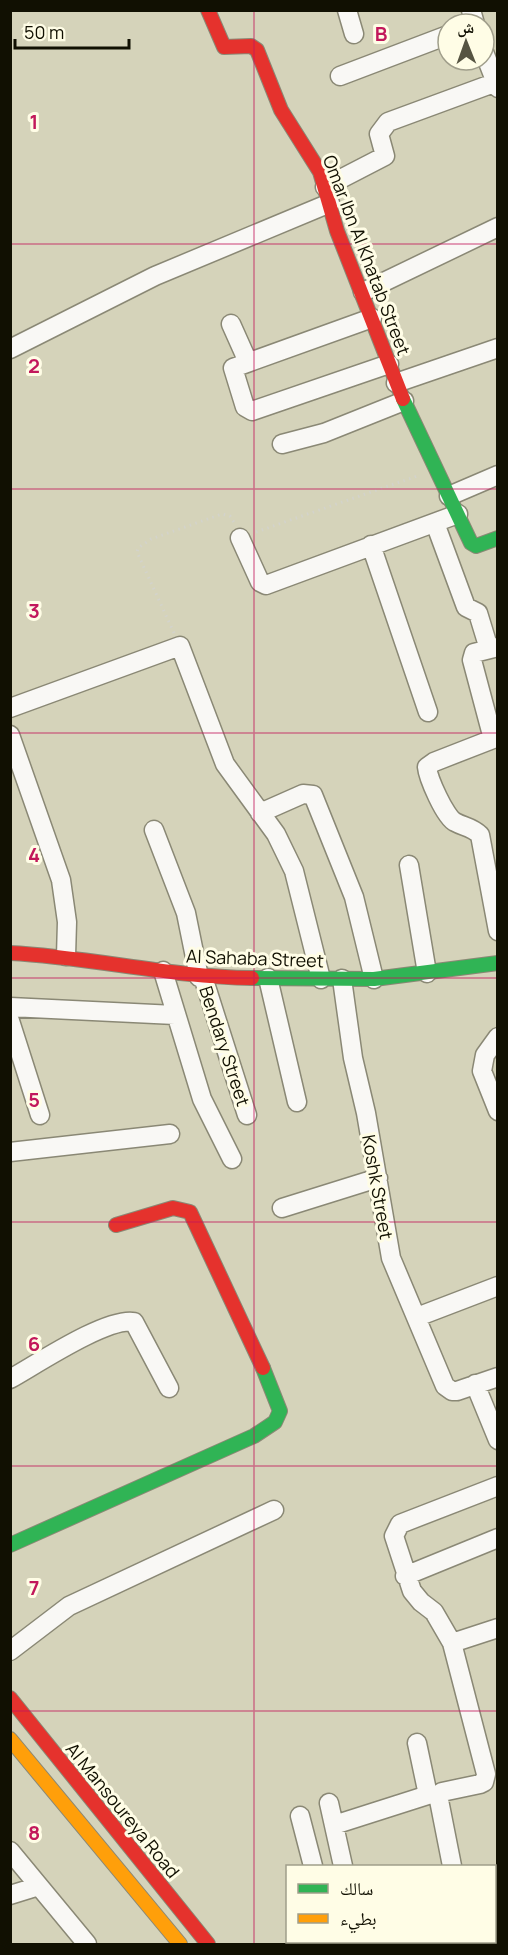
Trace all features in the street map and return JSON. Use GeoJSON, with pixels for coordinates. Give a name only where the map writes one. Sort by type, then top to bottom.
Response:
{"type":"FeatureCollection","features":[{"type":"Feature","properties":{"kind":"street","name":"Omar Ibn Al Khatab Street"},"geometry":{"type":"LineString","coordinates":[[208,10],[224,46],[251,46],[257,50],[281,110],[309,151],[328,195],[337,231],[363,292],[396,383],[471,543],[476,546],[498,538]]}},
{"type":"Feature","properties":{"kind":"street"},"geometry":{"type":"LineString","coordinates":[[346,10],[354,34]]}},
{"type":"Feature","properties":{"kind":"street"},"geometry":{"type":"LineString","coordinates":[[340,76],[436,40]]}},
{"type":"Feature","properties":{"kind":"street"},"geometry":{"type":"LineString","coordinates":[[10,349],[154,276],[328,195],[385,156],[379,134],[388,122],[496,86]]}},
{"type":"Feature","properties":{"kind":"street"},"geometry":{"type":"LineString","coordinates":[[363,292],[498,227]]}},
{"type":"Feature","properties":{"kind":"street"},"geometry":{"type":"LineString","coordinates":[[372,318],[234,367],[232,371],[245,408],[252,411],[389,364]]}},
{"type":"Feature","properties":{"kind":"street"},"geometry":{"type":"LineString","coordinates":[[231,324],[248,362]]}},
{"type":"Feature","properties":{"kind":"street"},"geometry":{"type":"LineString","coordinates":[[396,383],[498,348]]}},
{"type":"Feature","properties":{"kind":"street"},"geometry":{"type":"LineString","coordinates":[[282,444],[324,433],[404,401]]}},
{"type":"Feature","properties":{"kind":"street"},"geometry":{"type":"LineString","coordinates":[[449,496],[498,475]]}},
{"type":"Feature","properties":{"kind":"street"},"geometry":{"type":"LineString","coordinates":[[240,538],[260,582],[266,585],[458,514]]}},
{"type":"Feature","properties":{"kind":"street"},"geometry":{"type":"LineString","coordinates":[[435,523],[466,608],[478,613],[493,648],[472,656],[490,694],[493,739],[434,762],[428,767],[430,778],[451,819],[480,835],[498,931]]}},
{"type":"Feature","properties":{"kind":"street"},"geometry":{"type":"LineString","coordinates":[[371,545],[428,712]]}},
{"type":"Feature","properties":{"kind":"street"},"geometry":{"type":"LineString","coordinates":[[10,708],[180,646],[225,764],[276,834],[300,887],[321,979]]}},
{"type":"Feature","properties":{"kind":"street"},"geometry":{"type":"LineString","coordinates":[[10,735],[61,880],[67,922],[66,956]]}},
{"type":"Feature","properties":{"kind":"street"},"geometry":{"type":"LineString","coordinates":[[260,813],[303,794],[313,795],[354,897],[374,979]]}},
{"type":"Feature","properties":{"kind":"street","name":"Bendary Street"},"geometry":{"type":"LineString","coordinates":[[154,830],[186,913],[201,977],[247,1115]]}},
{"type":"Feature","properties":{"kind":"street"},"geometry":{"type":"LineString","coordinates":[[409,865],[427,973]]}},
{"type":"Feature","properties":{"kind":"street","name":"Al Sahaba Street"},"geometry":{"type":"LineString","coordinates":[[10,953],[66,956],[201,977],[374,979],[498,963]]}},
{"type":"Feature","properties":{"kind":"street"},"geometry":{"type":"LineString","coordinates":[[162,971],[202,1099],[232,1159]]}},
{"type":"Feature","properties":{"kind":"street"},"geometry":{"type":"LineString","coordinates":[[268,978],[297,1102]]}},
{"type":"Feature","properties":{"kind":"street","name":"Koshk Street"},"geometry":{"type":"LineString","coordinates":[[342,979],[353,1058],[378,1178],[391,1258],[445,1386],[452,1391],[475,1384]]}},
{"type":"Feature","properties":{"kind":"street"},"geometry":{"type":"LineString","coordinates":[[10,1007],[175,1015]]}},
{"type":"Feature","properties":{"kind":"street"},"geometry":{"type":"LineString","coordinates":[[10,1021],[40,1114]]}},
{"type":"Feature","properties":{"kind":"street"},"geometry":{"type":"LineString","coordinates":[[498,1037],[485,1055],[482,1071],[498,1111]]}},
{"type":"Feature","properties":{"kind":"street"},"geometry":{"type":"LineString","coordinates":[[10,1152],[170,1134]]}},
{"type":"Feature","properties":{"kind":"street"},"geometry":{"type":"LineString","coordinates":[[282,1208],[378,1178]]}},
{"type":"Feature","properties":{"kind":"street"},"geometry":{"type":"LineString","coordinates":[[10,1545],[254,1436],[275,1422],[280,1411],[274,1392],[190,1212],[182,1208],[173,1208],[116,1225]]}},
{"type":"Feature","properties":{"kind":"street"},"geometry":{"type":"LineString","coordinates":[[417,1317],[498,1286]]}},
{"type":"Feature","properties":{"kind":"street"},"geometry":{"type":"LineString","coordinates":[[10,1379],[104,1327],[126,1320],[134,1322],[169,1388]]}},
{"type":"Feature","properties":{"kind":"street"},"geometry":{"type":"LineString","coordinates":[[498,1377],[475,1384],[498,1440]]}},
{"type":"Feature","properties":{"kind":"street"},"geometry":{"type":"LineString","coordinates":[[452,1865],[438,1796],[442,1792],[480,1784],[484,1782],[486,1774],[452,1643],[443,1624],[434,1612],[421,1602],[405,1576],[394,1536],[400,1524],[498,1486]]}},
{"type":"Feature","properties":{"kind":"street"},"geometry":{"type":"LineString","coordinates":[[10,1652],[69,1606],[274,1510]]}},
{"type":"Feature","properties":{"kind":"street"},"geometry":{"type":"LineString","coordinates":[[405,1576],[498,1538]]}},
{"type":"Feature","properties":{"kind":"street"},"geometry":{"type":"LineString","coordinates":[[452,1643],[498,1628]]}},
{"type":"Feature","properties":{"kind":"street","name":"Al Mansoureya Road"},"geometry":{"type":"LineString","coordinates":[[10,1698],[208,1944]]}},
{"type":"Feature","properties":{"kind":"street"},"geometry":{"type":"LineString","coordinates":[[10,1739],[180,1944]]}},
{"type":"Feature","properties":{"kind":"street"},"geometry":{"type":"LineString","coordinates":[[334,1825],[428,1795],[417,1743]]}},
{"type":"Feature","properties":{"kind":"street"},"geometry":{"type":"LineString","coordinates":[[329,1803],[343,1865]]}},
{"type":"Feature","properties":{"kind":"street"},"geometry":{"type":"LineString","coordinates":[[300,1816],[313,1865]]}},
{"type":"Feature","properties":{"kind":"street"},"geometry":{"type":"LineString","coordinates":[[10,1851],[87,1944]]}},
{"type":"Feature","properties":{"kind":"street"},"geometry":{"type":"LineString","coordinates":[[10,1895],[39,1886]]}},
{"type":"Feature","properties":{"kind":"traffic: fast"},"geometry":{"type":"LineString","coordinates":[[403,399],[471,543],[476,546],[498,538]]}},
{"type":"Feature","properties":{"kind":"traffic: fast"},"geometry":{"type":"LineString","coordinates":[[252,978],[374,979],[498,963]]}},
{"type":"Feature","properties":{"kind":"traffic: fast"},"geometry":{"type":"LineString","coordinates":[[10,1545],[254,1436],[275,1422],[280,1411],[263,1368]]}},
{"type":"Feature","properties":{"kind":"traffic: slow"},"geometry":{"type":"LineString","coordinates":[[10,1739],[180,1944]]}},
{"type":"Feature","properties":{"kind":"traffic: jam"},"geometry":{"type":"LineString","coordinates":[[208,10],[224,47],[251,46],[257,50],[281,110],[320,172],[337,231],[403,399]]}},
{"type":"Feature","properties":{"kind":"traffic: jam"},"geometry":{"type":"LineString","coordinates":[[10,953],[70,958],[191,974],[252,978]]}},
{"type":"Feature","properties":{"kind":"traffic: jam"},"geometry":{"type":"LineString","coordinates":[[116,1225],[173,1208],[190,1212],[263,1368]]}},
{"type":"Feature","properties":{"kind":"traffic: jam"},"geometry":{"type":"LineString","coordinates":[[10,1698],[208,1944]]}}]}
